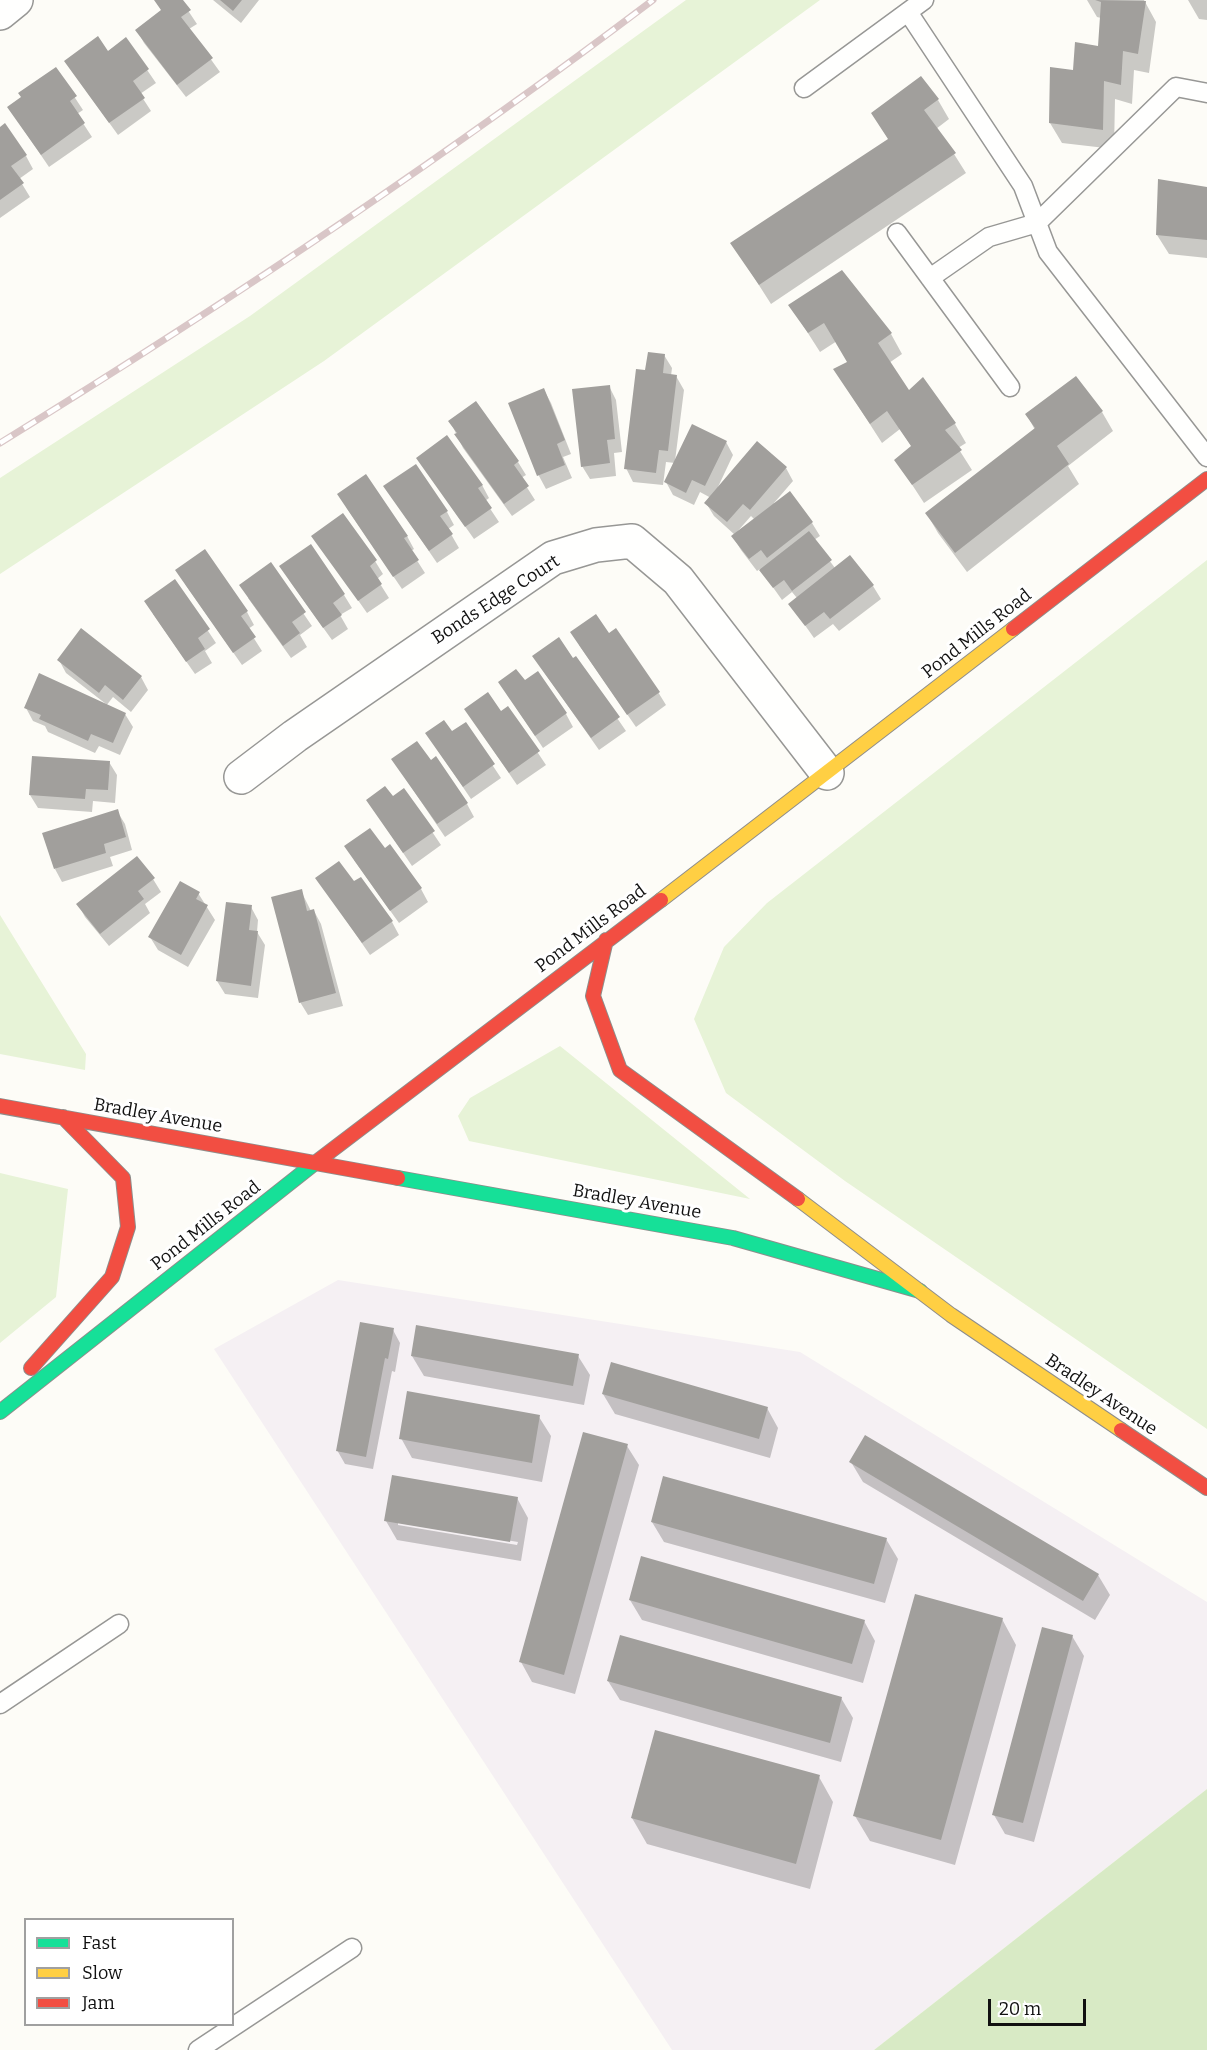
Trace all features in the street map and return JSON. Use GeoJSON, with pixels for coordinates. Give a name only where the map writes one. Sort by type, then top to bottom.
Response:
{"type":"FeatureCollection","features":[{"type":"Feature","properties":{"kind":"main road","name":"Pond Mills Road"},"geometry":{"type":"LineString","coordinates":[[0,1412],[315,1163],[827,773],[1207,479]]}},
{"type":"Feature","properties":{"kind":"main road"},"geometry":{"type":"LineString","coordinates":[[606,940],[593,996],[620,1070],[848,1235],[920,1291]]}},
{"type":"Feature","properties":{"kind":"main road","name":"Bradley Avenue"},"geometry":{"type":"LineString","coordinates":[[0,1106],[733,1238],[920,1291],[951,1315],[1207,1488]]}},
{"type":"Feature","properties":{"kind":"main road"},"geometry":{"type":"LineString","coordinates":[[0,1402],[112,1277],[128,1227],[123,1178],[63,1117]]}},
{"type":"Feature","properties":{"kind":"street"},"geometry":{"type":"LineString","coordinates":[[0,13],[16,0]]}},
{"type":"Feature","properties":{"kind":"street","name":"Bonds Edge Court"},"geometry":{"type":"LineString","coordinates":[[241,777],[295,736],[553,558],[596,545],[632,541],[678,580],[827,773]]}},
{"type":"Feature","properties":{"kind":"lane"},"geometry":{"type":"LineString","coordinates":[[804,88],[924,0]]}},
{"type":"Feature","properties":{"kind":"lane"},"geometry":{"type":"LineString","coordinates":[[908,12],[1023,186],[1048,252],[1207,457]]}},
{"type":"Feature","properties":{"kind":"lane"},"geometry":{"type":"LineString","coordinates":[[930,278],[989,237],[1037,223],[1176,87],[1207,93]]}},
{"type":"Feature","properties":{"kind":"lane"},"geometry":{"type":"LineString","coordinates":[[897,233],[1010,387]]}},
{"type":"Feature","properties":{"kind":"lane"},"geometry":{"type":"LineString","coordinates":[[0,1704],[119,1624]]}},
{"type":"Feature","properties":{"kind":"lane"},"geometry":{"type":"LineString","coordinates":[[198,2050],[352,1948]]}},
{"type":"Feature","properties":{"kind":"shaded area"},"geometry":{"type":"Polygon","coordinates":[[[338,1280],[800,1352],[1207,1602],[1207,1789],[874,2050],[672,2050],[214,1349],[338,1280]]]}},
{"type":"Feature","properties":{"kind":"green space"},"geometry":{"type":"Polygon","coordinates":[[[686,0],[820,0],[324,361],[0,574],[0,478],[250,316],[686,0]]]}},
{"type":"Feature","properties":{"kind":"green space"},"geometry":{"type":"Polygon","coordinates":[[[1207,560],[1207,1429],[845,1181],[726,1093],[694,1019],[724,947],[767,903],[1207,560]]]}},
{"type":"Feature","properties":{"kind":"green space"},"geometry":{"type":"Polygon","coordinates":[[[0,915],[86,1054],[85,1070],[0,1054],[0,915]]]}},
{"type":"Feature","properties":{"kind":"green space"},"geometry":{"type":"Polygon","coordinates":[[[560,1046],[750,1199],[469,1141],[458,1116],[470,1098],[560,1046]]]}},
{"type":"Feature","properties":{"kind":"green space"},"geometry":{"type":"Polygon","coordinates":[[[0,1173],[68,1189],[56,1297],[0,1343],[0,1173]]]}},
{"type":"Feature","properties":{"kind":"green space"},"geometry":{"type":"Polygon","coordinates":[[[1207,1789],[1207,2050],[874,2050],[1207,1789]]]}},
{"type":"Feature","properties":{"kind":"building"},"geometry":{"type":"Polygon","coordinates":[[[154,0],[183,0],[191,10],[181,17],[213,58],[177,85],[135,30],[161,10],[154,0]]]}},
{"type":"Feature","properties":{"kind":"building"},"geometry":{"type":"Polygon","coordinates":[[[220,0],[242,0],[233,11],[220,0]]]}},
{"type":"Feature","properties":{"kind":"building"},"geometry":{"type":"Polygon","coordinates":[[[1095,0],[1146,1],[1138,54],[1123,51],[1121,85],[1104,81],[1103,130],[1049,123],[1050,67],[1073,70],[1075,42],[1098,46],[1101,2],[1095,0]]]}},
{"type":"Feature","properties":{"kind":"building"},"geometry":{"type":"Polygon","coordinates":[[[98,36],[108,51],[126,37],[149,69],[133,81],[145,98],[109,123],[64,61],[98,36]]]}},
{"type":"Feature","properties":{"kind":"building"},"geometry":{"type":"Polygon","coordinates":[[[56,67],[77,96],[70,101],[85,123],[41,155],[7,107],[21,97],[18,93],[56,67]]]}},
{"type":"Feature","properties":{"kind":"building"},"geometry":{"type":"Polygon","coordinates":[[[921,76],[939,99],[924,110],[956,153],[759,285],[730,243],[888,139],[871,113],[921,76]]]}},
{"type":"Feature","properties":{"kind":"building"},"geometry":{"type":"Polygon","coordinates":[[[5,123],[27,155],[11,166],[24,183],[0,200],[0,127],[5,123]]]}},
{"type":"Feature","properties":{"kind":"building"},"geometry":{"type":"Polygon","coordinates":[[[1158,179],[1207,187],[1207,240],[1156,235],[1158,179]]]}},
{"type":"Feature","properties":{"kind":"building"},"geometry":{"type":"Polygon","coordinates":[[[842,270],[892,333],[878,343],[909,390],[923,377],[956,423],[945,430],[962,450],[912,485],[894,460],[911,446],[887,411],[870,424],[833,369],[847,362],[824,323],[808,333],[788,305],[842,270]]]}},
{"type":"Feature","properties":{"kind":"building"},"geometry":{"type":"Polygon","coordinates":[[[648,352],[665,354],[663,373],[677,375],[668,451],[659,450],[656,473],[624,469],[636,369],[645,370],[648,352]]]}},
{"type":"Feature","properties":{"kind":"building"},"geometry":{"type":"Polygon","coordinates":[[[1076,376],[1103,411],[1057,446],[1069,464],[955,553],[925,513],[1035,428],[1025,414],[1076,376]]]}},
{"type":"Feature","properties":{"kind":"building"},"geometry":{"type":"Polygon","coordinates":[[[610,385],[615,439],[607,440],[610,463],[581,467],[572,389],[610,385]]]}},
{"type":"Feature","properties":{"kind":"building"},"geometry":{"type":"Polygon","coordinates":[[[544,388],[565,440],[557,444],[565,465],[537,476],[508,403],[544,388]]]}},
{"type":"Feature","properties":{"kind":"building"},"geometry":{"type":"Polygon","coordinates":[[[476,401],[519,461],[514,465],[529,486],[504,504],[454,434],[457,433],[448,421],[476,401]]]}},
{"type":"Feature","properties":{"kind":"building"},"geometry":{"type":"Polygon","coordinates":[[[692,424],[727,441],[705,486],[692,480],[686,493],[664,482],[692,424]]]}},
{"type":"Feature","properties":{"kind":"building"},"geometry":{"type":"Polygon","coordinates":[[[447,435],[483,485],[478,488],[492,508],[465,527],[416,458],[447,435]]]}},
{"type":"Feature","properties":{"kind":"building"},"geometry":{"type":"Polygon","coordinates":[[[757,441],[787,467],[750,510],[743,504],[727,522],[704,503],[757,441]]]}},
{"type":"Feature","properties":{"kind":"building"},"geometry":{"type":"Polygon","coordinates":[[[416,464],[448,511],[440,516],[453,534],[429,551],[383,486],[416,464]]]}},
{"type":"Feature","properties":{"kind":"building"},"geometry":{"type":"Polygon","coordinates":[[[366,474],[408,536],[404,538],[419,560],[393,577],[337,494],[366,474]]]}},
{"type":"Feature","properties":{"kind":"building"},"geometry":{"type":"Polygon","coordinates":[[[790,491],[813,522],[767,558],[761,550],[749,559],[731,536],[790,491]]]}},
{"type":"Feature","properties":{"kind":"building"},"geometry":{"type":"Polygon","coordinates":[[[343,513],[377,560],[370,566],[382,584],[358,601],[311,536],[343,513]]]}},
{"type":"Feature","properties":{"kind":"building"},"geometry":{"type":"Polygon","coordinates":[[[809,531],[832,560],[792,591],[784,580],[773,588],[759,570],[809,531]]]}},
{"type":"Feature","properties":{"kind":"building"},"geometry":{"type":"Polygon","coordinates":[[[311,544],[345,594],[333,603],[342,615],[323,628],[279,566],[311,544]]]}},
{"type":"Feature","properties":{"kind":"building"},"geometry":{"type":"Polygon","coordinates":[[[205,549],[248,611],[241,616],[256,637],[233,653],[175,570],[205,549]]]}},
{"type":"Feature","properties":{"kind":"building"},"geometry":{"type":"Polygon","coordinates":[[[850,555],[874,585],[830,619],[824,612],[805,626],[788,604],[850,555]]]}},
{"type":"Feature","properties":{"kind":"building"},"geometry":{"type":"Polygon","coordinates":[[[271,562],[306,612],[292,622],[300,633],[283,646],[239,585],[271,562]]]}},
{"type":"Feature","properties":{"kind":"building"},"geometry":{"type":"Polygon","coordinates":[[[175,579],[210,629],[198,638],[205,649],[186,662],[144,601],[175,579]]]}},
{"type":"Feature","properties":{"kind":"building"},"geometry":{"type":"Polygon","coordinates":[[[596,614],[609,633],[616,628],[660,692],[627,715],[570,632],[596,614]]]}},
{"type":"Feature","properties":{"kind":"building"},"geometry":{"type":"Polygon","coordinates":[[[81,628],[142,676],[123,700],[105,685],[99,693],[57,660],[81,628]]]}},
{"type":"Feature","properties":{"kind":"building"},"geometry":{"type":"Polygon","coordinates":[[[559,637],[573,658],[576,656],[620,717],[591,738],[532,656],[559,637]]]}},
{"type":"Feature","properties":{"kind":"building"},"geometry":{"type":"Polygon","coordinates":[[[516,669],[525,680],[538,671],[567,713],[535,736],[498,682],[516,669]]]}},
{"type":"Feature","properties":{"kind":"building"},"geometry":{"type":"Polygon","coordinates":[[[39,673],[126,713],[113,743],[91,734],[88,741],[39,719],[41,715],[24,708],[39,673]]]}},
{"type":"Feature","properties":{"kind":"building"},"geometry":{"type":"Polygon","coordinates":[[[488,692],[501,711],[508,706],[540,751],[509,773],[464,709],[488,692]]]}},
{"type":"Feature","properties":{"kind":"building"},"geometry":{"type":"Polygon","coordinates":[[[444,720],[452,731],[466,722],[495,764],[463,787],[425,733],[444,720]]]}},
{"type":"Feature","properties":{"kind":"building"},"geometry":{"type":"Polygon","coordinates":[[[417,741],[431,760],[436,756],[468,803],[437,824],[391,759],[417,741]]]}},
{"type":"Feature","properties":{"kind":"building"},"geometry":{"type":"Polygon","coordinates":[[[32,756],[110,761],[108,790],[86,789],[85,799],[29,795],[32,756]]]}},
{"type":"Feature","properties":{"kind":"building"},"geometry":{"type":"Polygon","coordinates":[[[385,786],[393,796],[404,788],[435,831],[403,853],[366,800],[385,786]]]}},
{"type":"Feature","properties":{"kind":"building"},"geometry":{"type":"Polygon","coordinates":[[[118,809],[126,837],[104,844],[106,853],[54,869],[42,833],[118,809]]]}},
{"type":"Feature","properties":{"kind":"building"},"geometry":{"type":"Polygon","coordinates":[[[370,828],[385,848],[390,844],[422,888],[390,911],[344,846],[370,828]]]}},
{"type":"Feature","properties":{"kind":"building"},"geometry":{"type":"Polygon","coordinates":[[[137,856],[155,878],[138,891],[144,899],[100,934],[76,904],[137,856]]]}},
{"type":"Feature","properties":{"kind":"building"},"geometry":{"type":"Polygon","coordinates":[[[339,861],[354,881],[361,877],[393,921],[362,943],[315,878],[339,861]]]}},
{"type":"Feature","properties":{"kind":"building"},"geometry":{"type":"Polygon","coordinates":[[[180,881],[200,892],[196,899],[208,905],[181,955],[148,937],[180,881]]]}},
{"type":"Feature","properties":{"kind":"building"},"geometry":{"type":"Polygon","coordinates":[[[302,889],[307,911],[314,909],[336,993],[299,1003],[271,897],[302,889]]]}},
{"type":"Feature","properties":{"kind":"building"},"geometry":{"type":"Polygon","coordinates":[[[226,902],[252,905],[249,930],[258,931],[251,986],[216,981],[226,902]]]}},
{"type":"Feature","properties":{"kind":"building"},"geometry":{"type":"Polygon","coordinates":[[[360,1322],[394,1328],[388,1359],[385,1358],[366,1457],[336,1451],[360,1322]]]}},
{"type":"Feature","properties":{"kind":"building"},"geometry":{"type":"Polygon","coordinates":[[[416,1325],[579,1354],[573,1386],[411,1356],[416,1325]]]}},
{"type":"Feature","properties":{"kind":"building"},"geometry":{"type":"Polygon","coordinates":[[[611,1362],[768,1407],[759,1439],[602,1394],[611,1362]]]}},
{"type":"Feature","properties":{"kind":"building"},"geometry":{"type":"Polygon","coordinates":[[[407,1391],[540,1415],[532,1463],[399,1439],[407,1391]]]}},
{"type":"Feature","properties":{"kind":"building"},"geometry":{"type":"Polygon","coordinates":[[[583,1432],[628,1444],[564,1675],[519,1662],[583,1432]]]}},
{"type":"Feature","properties":{"kind":"building"},"geometry":{"type":"Polygon","coordinates":[[[865,1435],[1099,1574],[1083,1601],[849,1462],[865,1435]]]}},
{"type":"Feature","properties":{"kind":"building"},"geometry":{"type":"Polygon","coordinates":[[[392,1475],[518,1497],[510,1542],[384,1521],[392,1475]]]}},
{"type":"Feature","properties":{"kind":"building"},"geometry":{"type":"Polygon","coordinates":[[[663,1476],[887,1538],[874,1584],[651,1522],[663,1476]]]}},
{"type":"Feature","properties":{"kind":"building"},"geometry":{"type":"Polygon","coordinates":[[[641,1556],[865,1620],[852,1664],[629,1600],[641,1556]]]}},
{"type":"Feature","properties":{"kind":"building"},"geometry":{"type":"Polygon","coordinates":[[[915,1594],[1003,1618],[941,1840],[853,1816],[915,1594]]]}},
{"type":"Feature","properties":{"kind":"building"},"geometry":{"type":"Polygon","coordinates":[[[1042,1627],[1073,1635],[1023,1823],[992,1815],[1042,1627]]]}},
{"type":"Feature","properties":{"kind":"building"},"geometry":{"type":"Polygon","coordinates":[[[620,1635],[842,1697],[830,1743],[607,1681],[620,1635]]]}},
{"type":"Feature","properties":{"kind":"building"},"geometry":{"type":"Polygon","coordinates":[[[655,1730],[820,1775],[796,1864],[631,1818],[655,1730]]]}},
{"type":"Feature","properties":{"kind":"railway"},"geometry":{"type":"LineString","coordinates":[[0,443],[167,338],[332,229],[494,117],[653,0]]}},
{"type":"Feature","properties":{"kind":"traffic: fast"},"geometry":{"type":"LineString","coordinates":[[0,1412],[315,1163]]}},
{"type":"Feature","properties":{"kind":"traffic: fast"},"geometry":{"type":"LineString","coordinates":[[398,1178],[733,1238],[920,1291]]}},
{"type":"Feature","properties":{"kind":"traffic: slow"},"geometry":{"type":"LineString","coordinates":[[661,900],[1013,629]]}},
{"type":"Feature","properties":{"kind":"traffic: slow"},"geometry":{"type":"LineString","coordinates":[[798,1199],[951,1315],[1121,1430]]}},
{"type":"Feature","properties":{"kind":"traffic: jam"},"geometry":{"type":"LineString","coordinates":[[1013,629],[1207,479]]}},
{"type":"Feature","properties":{"kind":"traffic: jam"},"geometry":{"type":"LineString","coordinates":[[315,1163],[661,900]]}},
{"type":"Feature","properties":{"kind":"traffic: jam"},"geometry":{"type":"LineString","coordinates":[[606,940],[593,996],[620,1070],[798,1199]]}},
{"type":"Feature","properties":{"kind":"traffic: jam"},"geometry":{"type":"LineString","coordinates":[[0,1106],[398,1178]]}},
{"type":"Feature","properties":{"kind":"traffic: jam"},"geometry":{"type":"LineString","coordinates":[[31,1368],[112,1277],[128,1227],[123,1178],[63,1117]]}},
{"type":"Feature","properties":{"kind":"traffic: jam"},"geometry":{"type":"LineString","coordinates":[[1121,1430],[1207,1488]]}}]}
